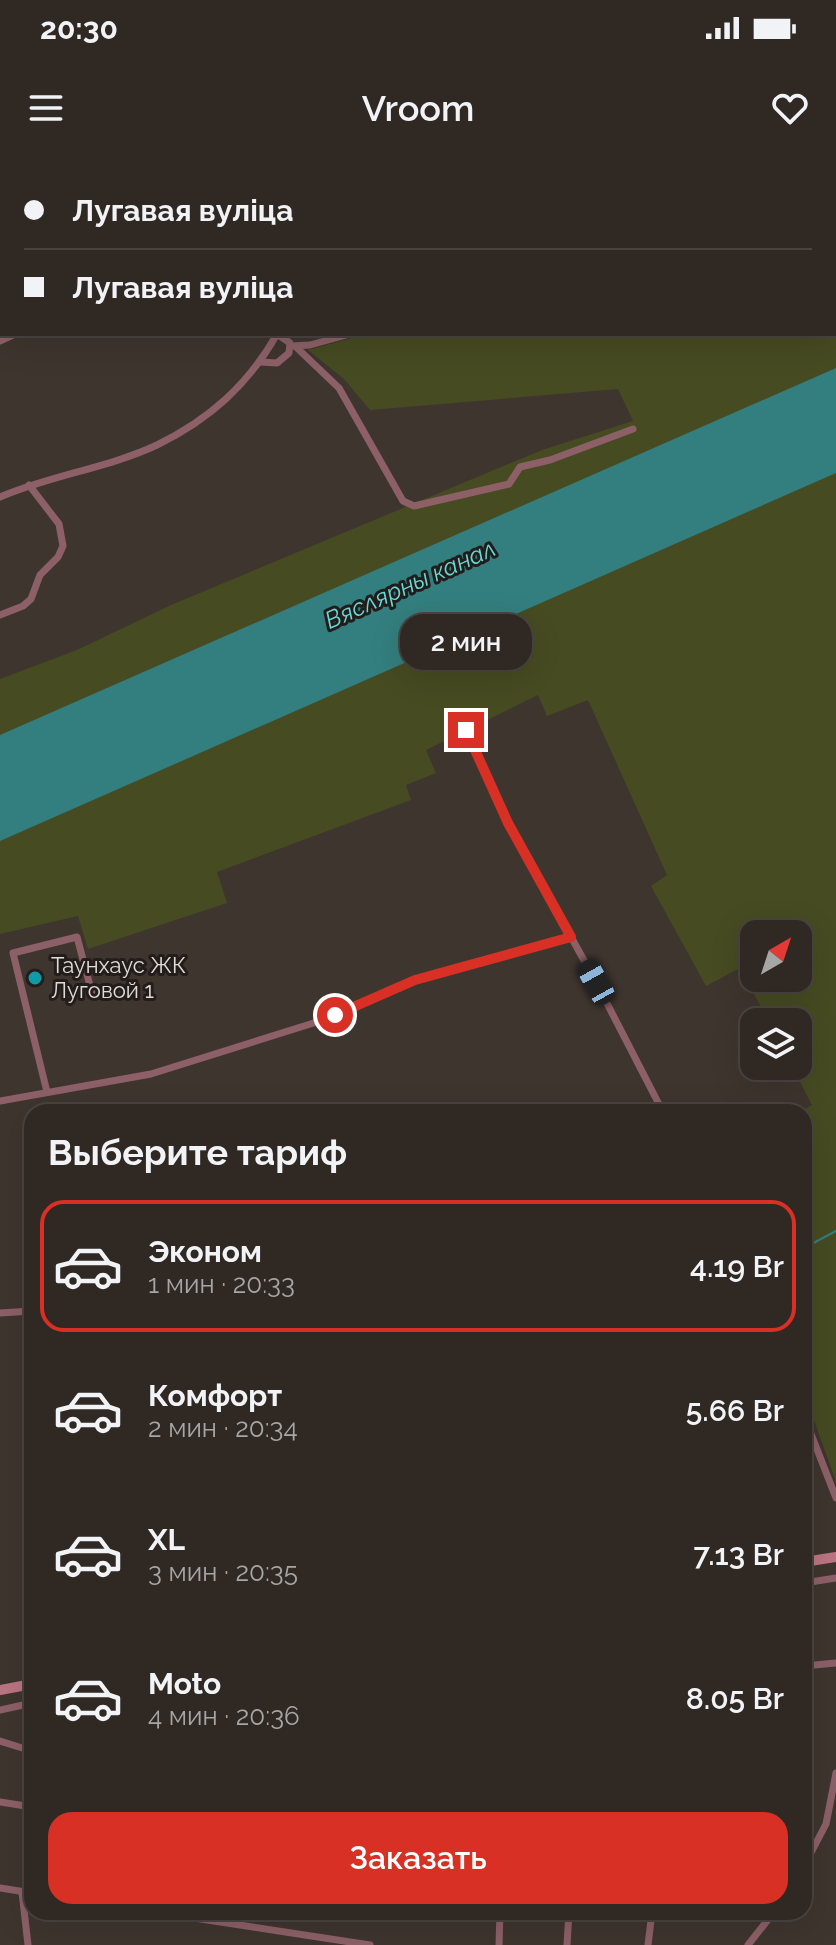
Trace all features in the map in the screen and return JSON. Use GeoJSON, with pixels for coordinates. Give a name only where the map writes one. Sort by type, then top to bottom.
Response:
{"type":"FeatureCollection","features":[{"type":"Feature","properties":{"kind":"street"},"geometry":{"type":"LineString","coordinates":[[0,497],[156,445],[222,403],[261,362],[276,336]]}},
{"type":"Feature","properties":{"kind":"street"},"geometry":{"type":"LineString","coordinates":[[280,336],[339,388],[403,501],[414,506],[509,484],[520,467],[550,460],[633,429]]}},
{"type":"Feature","properties":{"kind":"street"},"geometry":{"type":"LineString","coordinates":[[261,362],[277,363],[294,347],[341,336]]}},
{"type":"Feature","properties":{"kind":"street"},"geometry":{"type":"LineString","coordinates":[[0,615],[23,606],[31,599],[40,575],[58,557],[63,546],[59,524],[29,485]]}},
{"type":"Feature","properties":{"kind":"street"},"geometry":{"type":"LineString","coordinates":[[466,730],[508,823],[659,1104]]}},
{"type":"Feature","properties":{"kind":"street"},"geometry":{"type":"LineString","coordinates":[[47,1092],[13,953],[77,937],[92,993]]}},
{"type":"Feature","properties":{"kind":"street"},"geometry":{"type":"LineString","coordinates":[[0,1101],[151,1074],[320,1021],[415,980],[571,937]]}},
{"type":"Feature","properties":{"kind":"street"},"geometry":{"type":"LineString","coordinates":[[0,1313],[24,1312]]}},
{"type":"Feature","properties":{"kind":"street"},"geometry":{"type":"LineString","coordinates":[[812,1436],[836,1498]]}},
{"type":"Feature","properties":{"kind":"street"},"geometry":{"type":"LineString","coordinates":[[812,1561],[836,1557]]}},
{"type":"Feature","properties":{"kind":"street"},"geometry":{"type":"LineString","coordinates":[[812,1582],[836,1578]]}},
{"type":"Feature","properties":{"kind":"street"},"geometry":{"type":"LineString","coordinates":[[812,1665],[836,1663]]}},
{"type":"Feature","properties":{"kind":"street"},"geometry":{"type":"LineString","coordinates":[[0,1690],[24,1686]]}},
{"type":"Feature","properties":{"kind":"street"},"geometry":{"type":"LineString","coordinates":[[0,1710],[24,1705]]}},
{"type":"Feature","properties":{"kind":"street"},"geometry":{"type":"LineString","coordinates":[[0,1741],[24,1748]]}},
{"type":"Feature","properties":{"kind":"street"},"geometry":{"type":"LineString","coordinates":[[812,1851],[826,1824],[836,1773]]}},
{"type":"Feature","properties":{"kind":"street"},"geometry":{"type":"LineString","coordinates":[[0,1802],[24,1806]]}},
{"type":"Feature","properties":{"kind":"street"},"geometry":{"type":"LineString","coordinates":[[0,1888],[22,1892],[24,1910]]}},
{"type":"Feature","properties":{"kind":"street"},"geometry":{"type":"LineString","coordinates":[[25,1920],[28,1945]]}},
{"type":"Feature","properties":{"kind":"street"},"geometry":{"type":"LineString","coordinates":[[207,1920],[370,1945]]}},
{"type":"Feature","properties":{"kind":"street"},"geometry":{"type":"LineString","coordinates":[[499,1945],[500,1920]]}},
{"type":"Feature","properties":{"kind":"street"},"geometry":{"type":"LineString","coordinates":[[567,1945],[569,1920]]}},
{"type":"Feature","properties":{"kind":"street"},"geometry":{"type":"LineString","coordinates":[[648,1945],[651,1920]]}},
{"type":"Feature","properties":{"kind":"street"},"geometry":{"type":"LineString","coordinates":[[748,1945],[768,1920]]}},
{"type":"Feature","properties":{"kind":"green space"},"geometry":{"type":"Polygon","coordinates":[[[359,336],[836,336],[836,1482],[812,1414],[812,1104],[799,1080],[812,1080],[812,1008],[761,1008],[753,992],[812,992],[812,920],[740,920],[740,968],[706,986],[651,886],[667,875],[588,700],[547,716],[538,695],[426,750],[436,773],[406,785],[411,800],[217,872],[227,903],[88,949],[78,916],[0,934],[0,679],[77,650],[171,605],[542,450],[633,421],[618,389],[370,410],[344,379],[308,350],[359,336]]]}},
{"type":"Feature","properties":{"kind":"water","name":"Вяслярны канал"},"geometry":{"type":"Polygon","coordinates":[[[836,368],[836,473],[0,841],[0,735],[836,368]]]}},
{"type":"Feature","properties":{"kind":"waterway"},"geometry":{"type":"LineString","coordinates":[[812,1244],[836,1231]]}},
{"type":"Feature","properties":{"kind":"place","name":"Таунхаус ЖК Луговой 1"},"geometry":{"type":"Point","coordinates":[35,978]}},
{"type":"Feature","properties":{"kind":"route"},"geometry":{"type":"LineString","coordinates":[[335,1015],[415,980],[571,937],[508,823],[466,730]]}}]}
